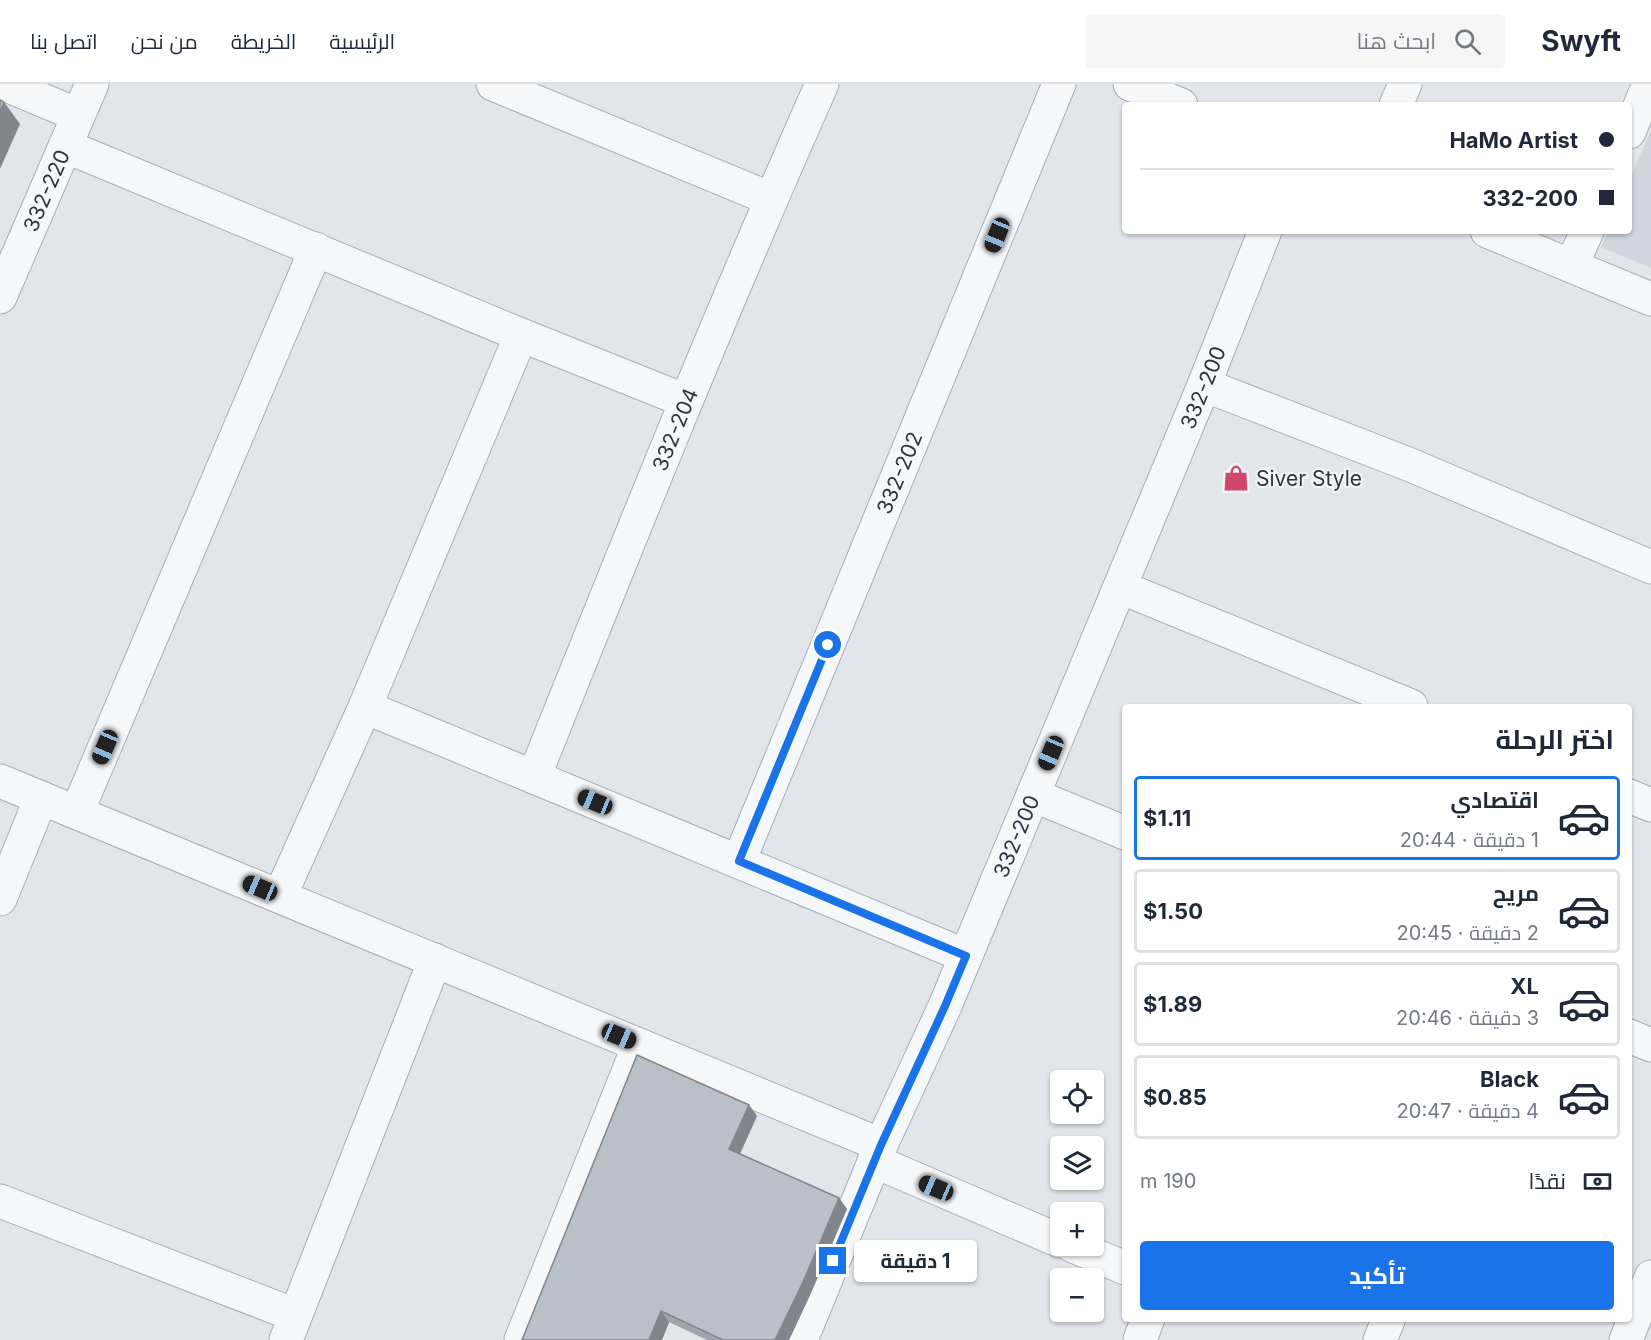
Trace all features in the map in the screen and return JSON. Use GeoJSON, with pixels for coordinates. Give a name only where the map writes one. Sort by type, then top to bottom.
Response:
{"type":"FeatureCollection","features":[{"type":"Feature","properties":{"kind":"street"},"geometry":{"type":"LineString","coordinates":[[4,84],[78,115]]}},
{"type":"Feature","properties":{"kind":"street","name":"332-220"},"geometry":{"type":"LineString","coordinates":[[0,297],[92,84]]}},
{"type":"Feature","properties":{"kind":"street"},"geometry":{"type":"LineString","coordinates":[[493,84],[771,199]]}},
{"type":"Feature","properties":{"kind":"street","name":"332-204"},"geometry":{"type":"LineString","coordinates":[[534,777],[686,401],[822,84]]}},
{"type":"Feature","properties":{"kind":"street","name":"332-202"},"geometry":{"type":"LineString","coordinates":[[739,861],[1059,84]]}},
{"type":"Feature","properties":{"kind":"street"},"geometry":{"type":"LineString","coordinates":[[1397,102],[1405,84]]}},
{"type":"Feature","properties":{"kind":"street"},"geometry":{"type":"LineString","coordinates":[[1632,125],[1649,84]]}},
{"type":"Feature","properties":{"kind":"street"},"geometry":{"type":"LineString","coordinates":[[65,146],[686,401]]}},
{"type":"Feature","properties":{"kind":"street","name":"332-200"},"geometry":{"type":"LineString","coordinates":[[801,1340],[878,1153],[966,956],[1204,385],[1264,234]]}},
{"type":"Feature","properties":{"kind":"street"},"geometry":{"type":"LineString","coordinates":[[1494,234],[1651,299]]}},
{"type":"Feature","properties":{"kind":"street"},"geometry":{"type":"LineString","coordinates":[[1572,265],[1586,234]]}},
{"type":"Feature","properties":{"kind":"street"},"geometry":{"type":"LineString","coordinates":[[77,813],[315,249]]}},
{"type":"Feature","properties":{"kind":"street"},"geometry":{"type":"LineString","coordinates":[[280,896],[365,707],[521,335]]}},
{"type":"Feature","properties":{"kind":"street"},"geometry":{"type":"LineString","coordinates":[[1204,385],[1408,464],[1651,567]]}},
{"type":"Feature","properties":{"kind":"street"},"geometry":{"type":"LineString","coordinates":[[1120,587],[1406,704]]}},
{"type":"Feature","properties":{"kind":"street"},"geometry":{"type":"LineString","coordinates":[[365,707],[966,956]]}},
{"type":"Feature","properties":{"kind":"street"},"geometry":{"type":"LineString","coordinates":[[0,781],[639,1045],[878,1153],[1050,1236]]}},
{"type":"Feature","properties":{"kind":"street"},"geometry":{"type":"LineString","coordinates":[[1033,795],[1122,831]]}},
{"type":"Feature","properties":{"kind":"street"},"geometry":{"type":"LineString","coordinates":[[1632,797],[1651,805]]}},
{"type":"Feature","properties":{"kind":"street"},"geometry":{"type":"LineString","coordinates":[[0,899],[41,798]]}},
{"type":"Feature","properties":{"kind":"street"},"geometry":{"type":"LineString","coordinates":[[0,1201],[291,1328],[435,960]]}},
{"type":"Feature","properties":{"kind":"street"},"geometry":{"type":"LineString","coordinates":[[1632,1037],[1651,1045]]}},
{"type":"Feature","properties":{"kind":"street"},"geometry":{"type":"LineString","coordinates":[[521,1340],[639,1045]]}},
{"type":"Feature","properties":{"kind":"street"},"geometry":{"type":"LineString","coordinates":[[1097,1256],[1122,1267]]}},
{"type":"Feature","properties":{"kind":"street"},"geometry":{"type":"LineString","coordinates":[[1626,1340],[1651,1277]]}},
{"type":"Feature","properties":{"kind":"street"},"geometry":{"type":"LineString","coordinates":[[1140,1340],[1147,1322]]}},
{"type":"Feature","properties":{"kind":"street"},"geometry":{"type":"LineString","coordinates":[[1380,1340],[1387,1322]]}},
{"type":"Feature","properties":{"kind":"shaded area"},"geometry":{"type":"Polygon","coordinates":[[[1651,130],[1651,268],[1601,247],[1607,234],[1632,234],[1632,174],[1651,130]]]}},
{"type":"Feature","properties":{"kind":"building"},"geometry":{"type":"Polygon","coordinates":[[[0,100],[4,102],[0,113],[0,100]]]}},
{"type":"Feature","properties":{"kind":"building"},"geometry":{"type":"Polygon","coordinates":[[[637,1055],[749,1105],[729,1149],[839,1198],[775,1340],[723,1340],[661,1311],[649,1340],[522,1340],[637,1055]]]}},
{"type":"Feature","properties":{"kind":"place","name":"Siver Style"},"geometry":{"type":"Point","coordinates":[1236,478]}},
{"type":"Feature","properties":{"kind":"route"},"geometry":{"type":"LineString","coordinates":[[828,645],[739,861],[966,956],[881,1145],[833,1261]]}}]}
